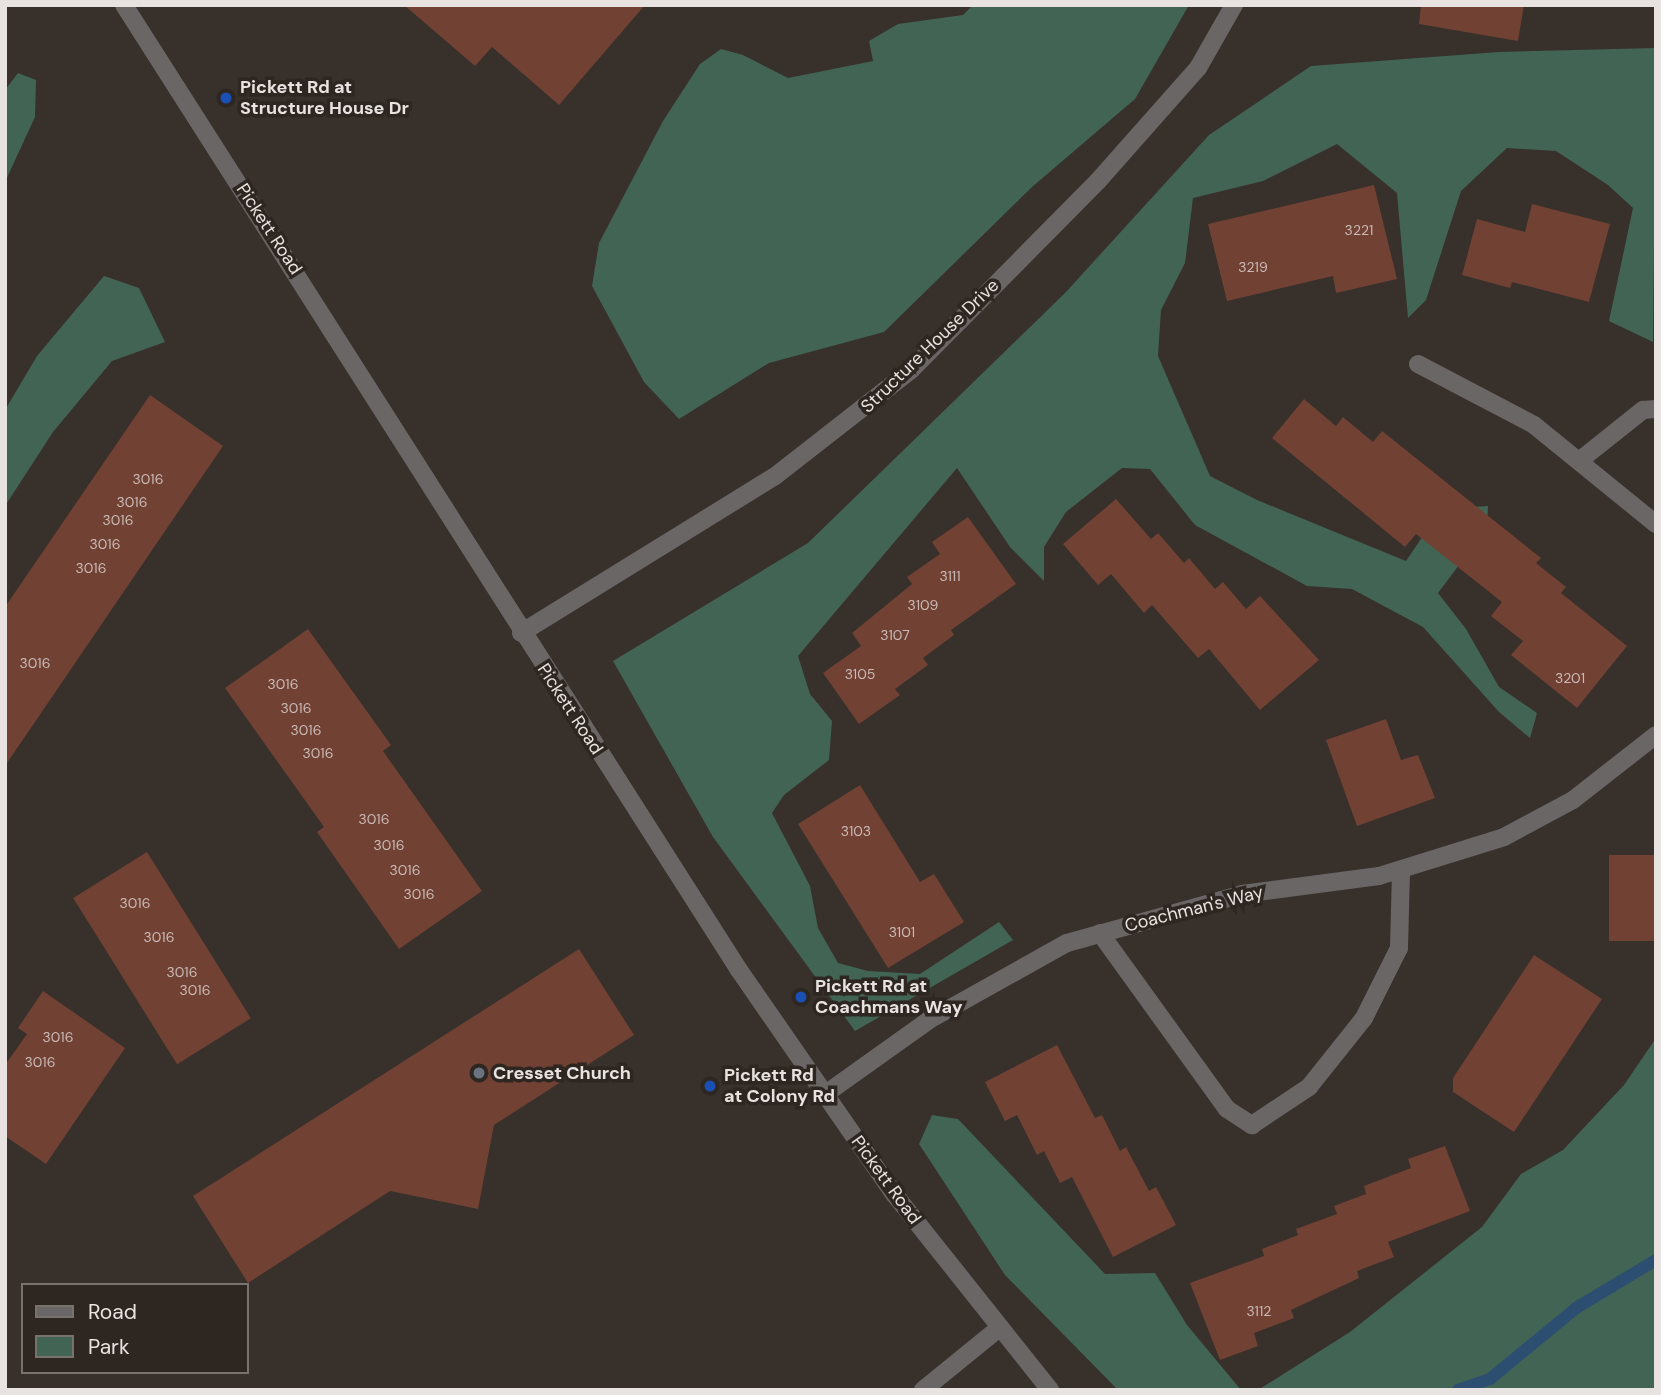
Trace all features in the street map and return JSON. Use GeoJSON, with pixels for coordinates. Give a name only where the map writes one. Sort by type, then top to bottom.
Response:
{"type":"FeatureCollection","features":[{"type":"Feature","properties":{"kind":"street","name":"Pickett Road"},"geometry":{"type":"LineString","coordinates":[[124,5],[322,310],[521,633],[824,1095],[998,1329],[1050,1390]]}},
{"type":"Feature","properties":{"kind":"street","name":"Structure House Drive"},"geometry":{"type":"LineString","coordinates":[[521,633],[774,477],[911,370],[1098,181],[1189,79],[1234,5]]}},
{"type":"Feature","properties":{"kind":"street"},"geometry":{"type":"LineString","coordinates":[[1418,364],[1534,425],[1656,524]]}},
{"type":"Feature","properties":{"kind":"street"},"geometry":{"type":"LineString","coordinates":[[1579,461],[1643,410],[1656,409]]}},
{"type":"Feature","properties":{"kind":"street","name":"Coachman's Way"},"geometry":{"type":"LineString","coordinates":[[824,1095],[929,1020],[1067,943],[1242,894],[1401,870],[1504,837],[1573,800],[1656,735]]}},
{"type":"Feature","properties":{"kind":"street"},"geometry":{"type":"LineString","coordinates":[[1100,933],[1227,1109],[1252,1125],[1309,1087],[1364,1018],[1399,948],[1401,870]]}},
{"type":"Feature","properties":{"kind":"street"},"geometry":{"type":"LineString","coordinates":[[923,1390],[998,1329]]}},
{"type":"Feature","properties":{"kind":"green space"},"geometry":{"type":"Polygon","coordinates":[[[973,5],[1189,5],[1135,99],[1032,187],[884,332],[769,363],[679,419],[644,382],[592,286],[599,243],[663,121],[700,64],[721,49],[743,55],[788,78],[873,61],[869,41],[898,24],[963,15],[973,5]]]}},
{"type":"Feature","properties":{"kind":"green space"},"geometry":{"type":"Polygon","coordinates":[[[1656,48],[1653,342],[1609,321],[1633,208],[1608,185],[1556,151],[1507,148],[1461,191],[1426,300],[1408,318],[1397,193],[1337,144],[1263,181],[1193,198],[1185,263],[1161,310],[1158,356],[1210,476],[1257,500],[1406,561],[1441,509],[1488,506],[1487,528],[1438,593],[1466,629],[1499,687],[1537,713],[1530,738],[1499,712],[1423,627],[1352,589],[1307,586],[1195,525],[1150,469],[1122,468],[1066,512],[1044,547],[1044,581],[1010,547],[957,468],[798,656],[810,694],[832,721],[829,760],[784,795],[772,813],[810,886],[818,928],[838,963],[868,971],[920,974],[999,922],[1013,940],[855,1031],[713,837],[613,661],[808,543],[1066,292],[1209,135],[1311,66],[1499,52],[1656,48]]]}},
{"type":"Feature","properties":{"kind":"green space"},"geometry":{"type":"Polygon","coordinates":[[[18,73],[36,80],[35,117],[5,182],[5,90],[18,73]]]}},
{"type":"Feature","properties":{"kind":"green space"},"geometry":{"type":"Polygon","coordinates":[[[104,276],[139,288],[165,342],[112,361],[53,432],[5,506],[5,410],[37,356],[104,276]]]}},
{"type":"Feature","properties":{"kind":"green space"},"geometry":{"type":"Polygon","coordinates":[[[1656,1038],[1656,1390],[1258,1390],[1350,1332],[1482,1227],[1521,1174],[1563,1150],[1624,1085],[1656,1038]]]}},
{"type":"Feature","properties":{"kind":"green space"},"geometry":{"type":"Polygon","coordinates":[[[932,1115],[958,1119],[1105,1274],[1155,1273],[1187,1325],[1241,1390],[1118,1390],[1005,1275],[919,1144],[932,1115]]]}},
{"type":"Feature","properties":{"kind":"building"},"geometry":{"type":"Polygon","coordinates":[[[404,5],[645,5],[559,105],[492,47],[475,66],[404,5]]]}},
{"type":"Feature","properties":{"kind":"building"},"geometry":{"type":"Polygon","coordinates":[[[1421,5],[1524,5],[1518,41],[1419,24],[1421,5]]]}},
{"type":"Feature","properties":{"kind":"building"},"geometry":{"type":"Polygon","coordinates":[[[1374,185],[1397,279],[1336,293],[1333,276],[1227,301],[1208,224],[1374,185]]]}},
{"type":"Feature","properties":{"kind":"building"},"geometry":{"type":"Polygon","coordinates":[[[1532,204],[1610,224],[1589,302],[1512,282],[1510,288],[1462,275],[1477,219],[1525,232],[1532,204]]]}},
{"type":"Feature","properties":{"kind":"building"},"geometry":{"type":"Polygon","coordinates":[[[150,395],[223,446],[5,766],[5,607],[150,395]]]}},
{"type":"Feature","properties":{"kind":"building"},"geometry":{"type":"Polygon","coordinates":[[[1304,399],[1336,426],[1343,417],[1373,442],[1382,431],[1541,558],[1536,563],[1566,587],[1561,593],[1627,646],[1577,708],[1511,655],[1523,641],[1491,616],[1502,602],[1416,534],[1405,547],[1272,438],[1304,399]]]}},
{"type":"Feature","properties":{"kind":"building"},"geometry":{"type":"Polygon","coordinates":[[[1116,499],[1151,539],[1158,533],[1184,563],[1189,558],[1215,589],[1223,582],[1246,609],[1260,596],[1319,660],[1260,710],[1209,649],[1198,658],[1152,605],[1144,613],[1111,574],[1098,585],[1063,544],[1116,499]]]}},
{"type":"Feature","properties":{"kind":"building"},"geometry":{"type":"Polygon","coordinates":[[[968,517],[1016,584],[951,630],[954,635],[923,658],[928,665],[895,689],[900,695],[859,724],[823,673],[861,646],[852,633],[912,584],[907,577],[940,554],[932,542],[968,517]]]}},
{"type":"Feature","properties":{"kind":"building"},"geometry":{"type":"Polygon","coordinates":[[[308,629],[391,745],[383,751],[482,891],[399,949],[317,832],[324,827],[225,688],[308,629]]]}},
{"type":"Feature","properties":{"kind":"building"},"geometry":{"type":"Polygon","coordinates":[[[1386,719],[1401,760],[1418,755],[1435,798],[1357,826],[1326,740],[1386,719]]]}},
{"type":"Feature","properties":{"kind":"building"},"geometry":{"type":"Polygon","coordinates":[[[860,785],[920,882],[934,874],[964,922],[888,968],[798,824],[860,785]]]}},
{"type":"Feature","properties":{"kind":"building"},"geometry":{"type":"Polygon","coordinates":[[[147,852],[251,1018],[177,1064],[73,898],[147,852]]]}},
{"type":"Feature","properties":{"kind":"building"},"geometry":{"type":"Polygon","coordinates":[[[1609,855],[1656,855],[1656,941],[1609,941],[1609,855]]]}},
{"type":"Feature","properties":{"kind":"building"},"geometry":{"type":"Polygon","coordinates":[[[579,949],[634,1035],[494,1125],[478,1209],[390,1191],[248,1283],[193,1196],[579,949]]]}},
{"type":"Feature","properties":{"kind":"building"},"geometry":{"type":"Polygon","coordinates":[[[1534,955],[1602,999],[1514,1132],[1453,1092],[1453,1078],[1534,955]]]}},
{"type":"Feature","properties":{"kind":"building"},"geometry":{"type":"Polygon","coordinates":[[[43,991],[125,1048],[46,1164],[5,1136],[5,1065],[27,1034],[18,1028],[43,991]]]}},
{"type":"Feature","properties":{"kind":"building"},"geometry":{"type":"Polygon","coordinates":[[[1057,1045],[1095,1118],[1102,1115],[1120,1151],[1126,1147],[1149,1191],[1156,1187],[1176,1225],[1113,1257],[1072,1177],[1060,1183],[1044,1151],[1037,1155],[1017,1115],[1005,1121],[985,1082],[1057,1045]]]}},
{"type":"Feature","properties":{"kind":"building"},"geometry":{"type":"Polygon","coordinates":[[[1445,1146],[1470,1211],[1388,1242],[1394,1257],[1357,1271],[1359,1278],[1291,1310],[1294,1318],[1254,1333],[1258,1346],[1220,1360],[1190,1283],[1264,1256],[1262,1249],[1298,1235],[1296,1229],[1337,1214],[1334,1206],[1366,1194],[1364,1186],[1411,1168],[1408,1159],[1445,1146]]]}},
{"type":"Feature","properties":{"kind":"waterway"},"geometry":{"type":"LineString","coordinates":[[1458,1390],[1490,1379],[1576,1308],[1656,1260]]}},
{"type":"Feature","properties":{"kind":"place","name":"Pickett Rd at Structure House Dr"},"geometry":{"type":"Point","coordinates":[226,98]}},
{"type":"Feature","properties":{"kind":"place","name":"Pickett Rd at Coachmans Way"},"geometry":{"type":"Point","coordinates":[801,997]}},
{"type":"Feature","properties":{"kind":"place","name":"Cresset Church"},"geometry":{"type":"Point","coordinates":[479,1073]}},
{"type":"Feature","properties":{"kind":"place","name":"Pickett Rd at Colony Rd"},"geometry":{"type":"Point","coordinates":[710,1086]}}]}
